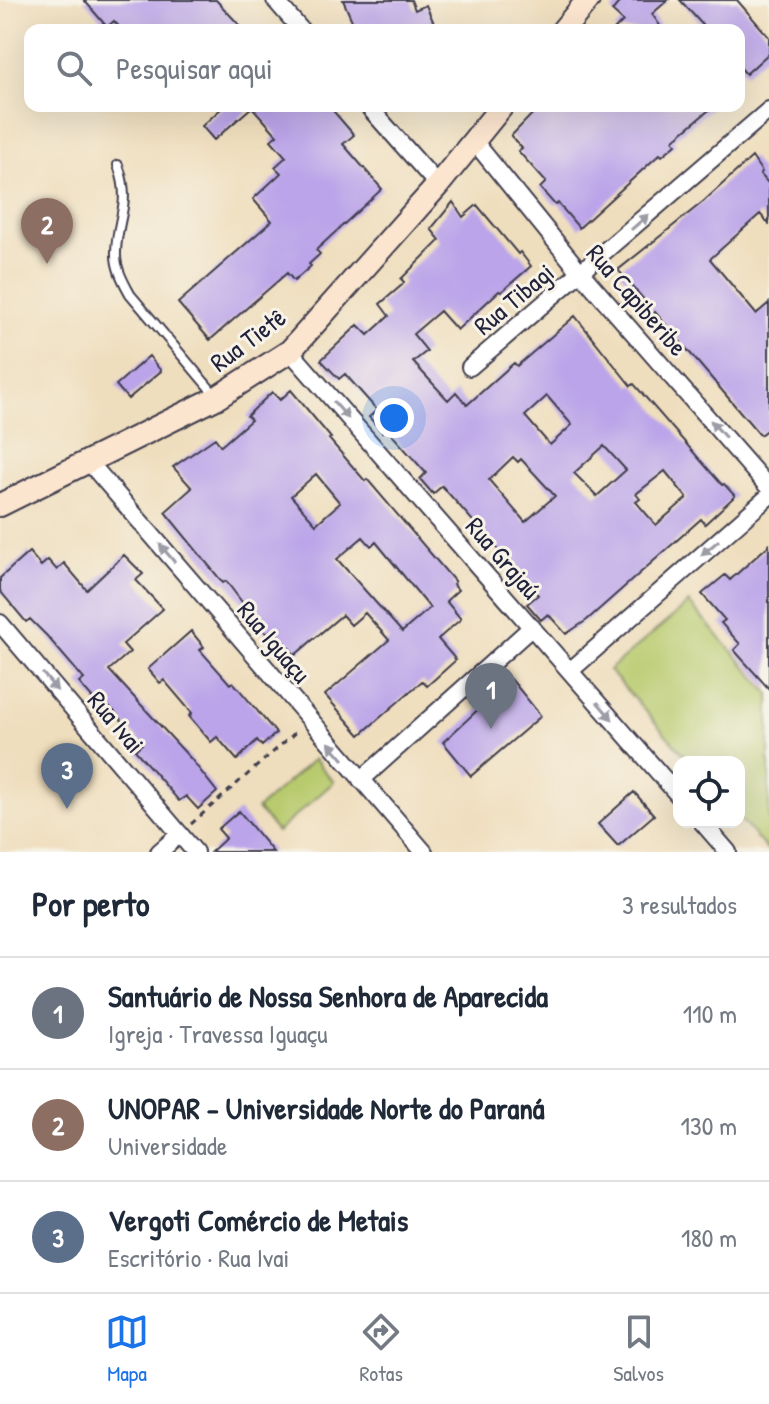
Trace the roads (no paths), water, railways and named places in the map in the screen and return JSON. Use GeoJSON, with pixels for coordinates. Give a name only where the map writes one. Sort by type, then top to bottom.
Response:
{"type":"FeatureCollection","features":[{"type":"Feature","properties":{"kind":"street"},"geometry":{"type":"LineString","coordinates":[[275,0],[296,24]]}},
{"type":"Feature","properties":{"kind":"street"},"geometry":{"type":"LineString","coordinates":[[568,24],[588,0]]}},
{"type":"Feature","properties":{"kind":"street","name":"Rua Tibagi"},"geometry":{"type":"LineString","coordinates":[[470,367],[769,110]]}},
{"type":"Feature","properties":{"kind":"street"},"geometry":{"type":"LineString","coordinates":[[373,112],[438,185]]}},
{"type":"Feature","properties":{"kind":"street","name":"Rua Tietê"},"geometry":{"type":"LineString","coordinates":[[0,505],[218,397],[290,351],[438,185],[497,112]]}},
{"type":"Feature","properties":{"kind":"street","name":"Rua Capiberibe"},"geometry":{"type":"LineString","coordinates":[[474,141],[581,273],[769,488]]}},
{"type":"Feature","properties":{"kind":"street","name":"Rua Grajaú"},"geometry":{"type":"LineString","coordinates":[[290,351],[673,789]]}},
{"type":"Feature","properties":{"kind":"street","name":"Rua Iguaçu"},"geometry":{"type":"LineString","coordinates":[[89,462],[424,852]]}},
{"type":"Feature","properties":{"kind":"street"},"geometry":{"type":"LineString","coordinates":[[570,671],[769,496]]}},
{"type":"Feature","properties":{"kind":"street","name":"Rua Ivai"},"geometry":{"type":"LineString","coordinates":[[0,623],[195,852]]}},
{"type":"Feature","properties":{"kind":"street"},"geometry":{"type":"LineString","coordinates":[[361,780],[532,627]]}},
{"type":"Feature","properties":{"kind":"street"},"geometry":{"type":"LineString","coordinates":[[707,828],[728,852]]}},
{"type":"Feature","properties":{"kind":"street"},"geometry":{"type":"LineString","coordinates":[[159,852],[180,834]]}},
{"type":"Feature","properties":{"kind":"lane"},"geometry":{"type":"LineString","coordinates":[[118,165],[124,183],[125,203],[115,253],[120,275],[130,294],[218,397]]}},
{"type":"Feature","properties":{"kind":"place","name":"UNOPAR - Universidade Norte do Paraná"},"geometry":{"type":"Point","coordinates":[47,264]}},
{"type":"Feature","properties":{"kind":"place","name":"Santuário de Nossa Senhora de Aparecida"},"geometry":{"type":"Point","coordinates":[491,729]}},
{"type":"Feature","properties":{"kind":"place","name":"Vergoti Comércio de Metais"},"geometry":{"type":"Point","coordinates":[67,809]}}]}
